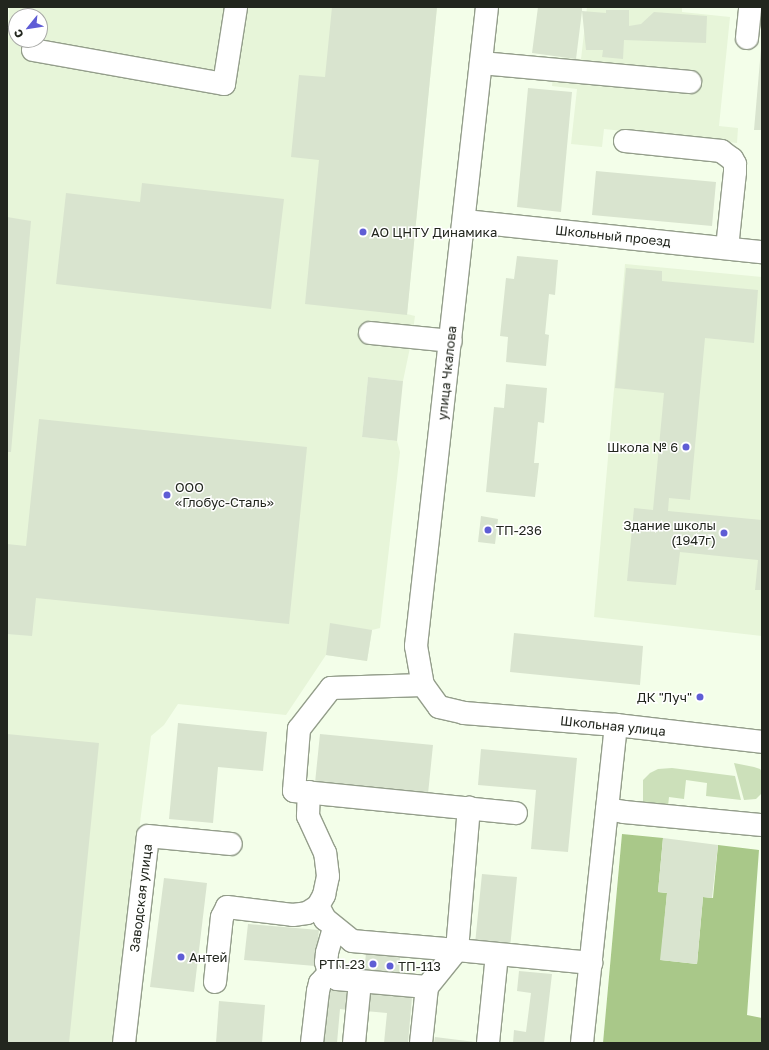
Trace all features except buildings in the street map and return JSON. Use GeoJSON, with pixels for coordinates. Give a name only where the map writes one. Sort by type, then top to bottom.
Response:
{"type":"FeatureCollection","features":[{"type":"Feature","properties":{"kind":"street"},"geometry":{"type":"LineString","coordinates":[[33,50],[224,84],[236,7]]}},
{"type":"Feature","properties":{"kind":"street","name":"улица Чкалова"},"geometry":{"type":"LineString","coordinates":[[464,713],[439,707],[422,685],[416,646],[465,221],[487,7]]}},
{"type":"Feature","properties":{"kind":"street"},"geometry":{"type":"LineString","coordinates":[[747,38],[750,7]]}},
{"type":"Feature","properties":{"kind":"street"},"geometry":{"type":"LineString","coordinates":[[481,62],[690,82]]}},
{"type":"Feature","properties":{"kind":"street"},"geometry":{"type":"LineString","coordinates":[[625,141],[721,150],[732,159],[735,164],[735,172],[727,248]]}},
{"type":"Feature","properties":{"kind":"street","name":"Школьный проезд"},"geometry":{"type":"LineString","coordinates":[[465,221],[762,252]]}},
{"type":"Feature","properties":{"kind":"street"},"geometry":{"type":"LineString","coordinates":[[370,333],[451,341]]}},
{"type":"Feature","properties":{"kind":"street"},"geometry":{"type":"LineString","coordinates":[[215,982],[222,917],[226,907],[293,914],[307,913],[318,906],[324,895],[328,876],[325,852],[308,816],[301,791],[299,729],[331,688],[422,685]]}},
{"type":"Feature","properties":{"kind":"street","name":"Школьная улица"},"geometry":{"type":"LineString","coordinates":[[464,713],[616,725],[762,742]]}},
{"type":"Feature","properties":{"kind":"street"},"geometry":{"type":"LineString","coordinates":[[582,1043],[616,725]]}},
{"type":"Feature","properties":{"kind":"street"},"geometry":{"type":"LineString","coordinates":[[301,791],[516,813]]}},
{"type":"Feature","properties":{"kind":"street"},"geometry":{"type":"LineString","coordinates":[[421,1043],[427,988],[457,950],[469,808]]}},
{"type":"Feature","properties":{"kind":"street"},"geometry":{"type":"LineString","coordinates":[[607,808],[624,812],[762,825]]}},
{"type":"Feature","properties":{"kind":"street","name":"Заводская улица"},"geometry":{"type":"LineString","coordinates":[[124,1043],[148,836],[232,844]]}},
{"type":"Feature","properties":{"kind":"street"},"geometry":{"type":"LineString","coordinates":[[318,906],[325,919],[352,942],[457,950],[591,963]]}},
{"type":"Feature","properties":{"kind":"street"},"geometry":{"type":"LineString","coordinates":[[334,928],[326,962],[329,973],[337,979],[427,988]]}},
{"type":"Feature","properties":{"kind":"street"},"geometry":{"type":"LineString","coordinates":[[488,1043],[497,954]]}},
{"type":"Feature","properties":{"kind":"street"},"geometry":{"type":"LineString","coordinates":[[312,1043],[318,991],[320,983],[329,973]]}},
{"type":"Feature","properties":{"kind":"street"},"geometry":{"type":"LineString","coordinates":[[354,1043],[360,982]]}},
{"type":"Feature","properties":{"kind":"shaded area"},"geometry":{"type":"Polygon","coordinates":[[[9,7],[437,7],[407,314],[415,316],[412,338],[403,381],[368,377],[362,437],[397,441],[400,452],[380,628],[372,630],[367,661],[326,655],[286,715],[178,704],[164,725],[151,736],[112,1043],[7,1043],[8,48],[48,48],[48,8],[9,7]]]}},
{"type":"Feature","properties":{"kind":"shaded area"},"geometry":{"type":"Polygon","coordinates":[[[587,7],[682,7],[682,12],[730,17],[719,126],[738,128],[737,143],[604,129],[602,147],[571,144],[577,89],[552,86],[555,57],[581,59],[587,7]]]}},
{"type":"Feature","properties":{"kind":"shaded area","name":"Школа № 6"},"geometry":{"type":"Polygon","coordinates":[[[625,264],[762,277],[762,636],[594,617],[625,264]]]}},
{"type":"Feature","properties":{"kind":"shaded area"},"geometry":{"type":"Polygon","coordinates":[[[734,763],[754,767],[760,769],[762,772],[761,794],[756,799],[744,800],[734,763]]]}},
{"type":"Feature","properties":{"kind":"shaded area"},"geometry":{"type":"Polygon","coordinates":[[[672,768],[735,776],[741,800],[706,796],[707,783],[686,780],[684,799],[669,797],[667,816],[643,814],[643,780],[650,773],[658,769],[672,768]]]}},
{"type":"Feature","properties":{"kind":"green space"},"geometry":{"type":"Polygon","coordinates":[[[622,834],[663,838],[658,892],[667,893],[661,960],[697,964],[703,897],[713,898],[718,845],[759,850],[747,1015],[762,1018],[762,1043],[603,1043],[622,834]]]}},
{"type":"Feature","properties":{"kind":"place","name":"АО ЦНТУ Динамика"},"geometry":{"type":"Point","coordinates":[363,232]}},
{"type":"Feature","properties":{"kind":"place","name":"Школа № 6"},"geometry":{"type":"Point","coordinates":[686,447]}},
{"type":"Feature","properties":{"kind":"place","name":"ООО «Глобус-Сталь»"},"geometry":{"type":"Point","coordinates":[167,495]}},
{"type":"Feature","properties":{"kind":"place","name":"ТП-236"},"geometry":{"type":"Point","coordinates":[488,530]}},
{"type":"Feature","properties":{"kind":"place","name":"Здание школы (1947г)"},"geometry":{"type":"Point","coordinates":[724,533]}},
{"type":"Feature","properties":{"kind":"place","name":"ДК \"Луч\""},"geometry":{"type":"Point","coordinates":[700,697]}},
{"type":"Feature","properties":{"kind":"place","name":"Антей"},"geometry":{"type":"Point","coordinates":[181,957]}},
{"type":"Feature","properties":{"kind":"place","name":"РТП-23"},"geometry":{"type":"Point","coordinates":[373,964]}},
{"type":"Feature","properties":{"kind":"place","name":"ТП-113"},"geometry":{"type":"Point","coordinates":[390,966]}}]}
